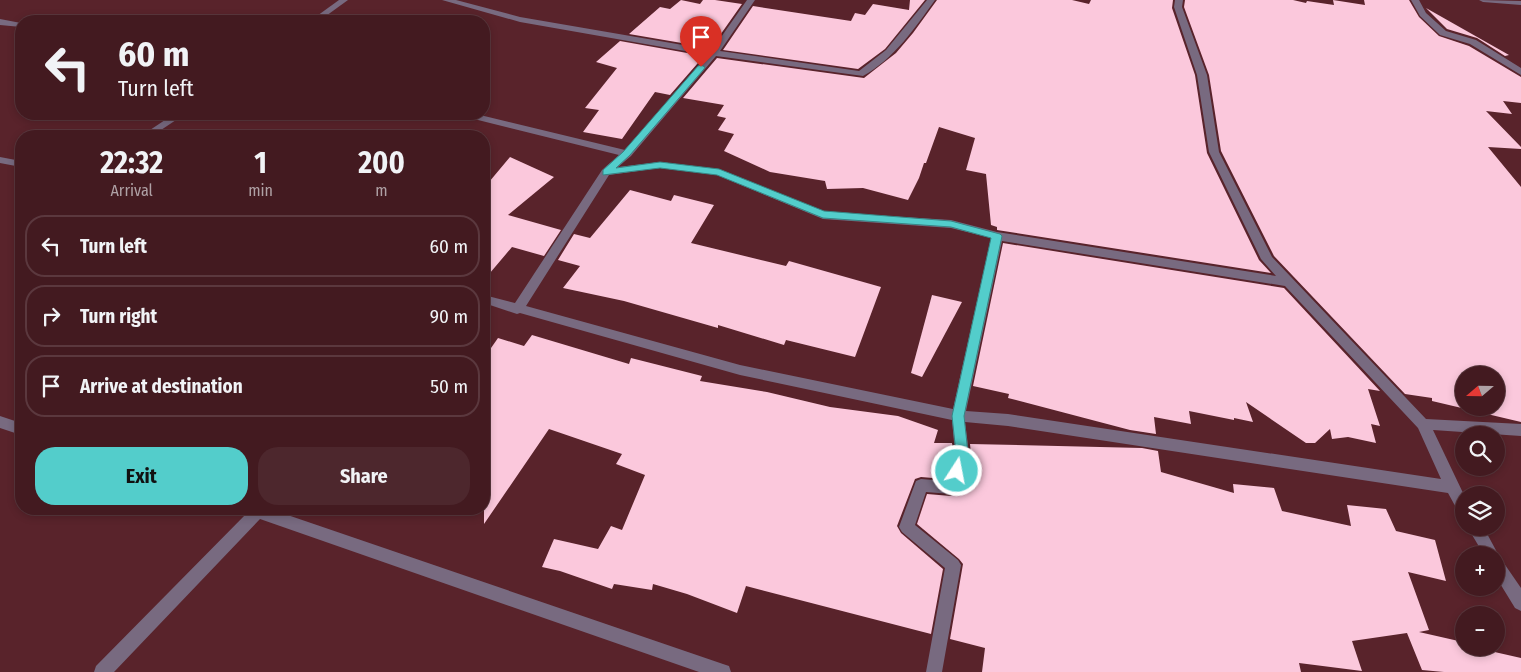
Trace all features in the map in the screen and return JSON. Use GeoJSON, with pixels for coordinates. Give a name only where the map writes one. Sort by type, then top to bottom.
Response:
{"type":"FeatureCollection","features":[{"type":"Feature","properties":{"kind":"street"},"geometry":{"type":"LineString","coordinates":[[323,15],[344,0]]}},
{"type":"Feature","properties":{"kind":"street"},"geometry":{"type":"LineString","coordinates":[[446,0],[520,19],[714,53],[860,74],[873,68],[890,51],[931,0]]}},
{"type":"Feature","properties":{"kind":"street"},"geometry":{"type":"LineString","coordinates":[[517,310],[606,172],[627,154],[714,53],[750,0]]}},
{"type":"Feature","properties":{"kind":"street"},"geometry":{"type":"LineString","coordinates":[[1179,0],[1178,7],[1202,75],[1214,152],[1267,259],[1423,424],[1455,492]]}},
{"type":"Feature","properties":{"kind":"street"},"geometry":{"type":"LineString","coordinates":[[1415,0],[1424,14],[1443,33],[1473,42],[1521,72]]}},
{"type":"Feature","properties":{"kind":"street"},"geometry":{"type":"LineString","coordinates":[[1483,0],[1521,3]]}},
{"type":"Feature","properties":{"kind":"street"},"geometry":{"type":"LineString","coordinates":[[0,22],[15,24]]}},
{"type":"Feature","properties":{"kind":"street"},"geometry":{"type":"LineString","coordinates":[[155,130],[171,120]]}},
{"type":"Feature","properties":{"kind":"street"},"geometry":{"type":"LineString","coordinates":[[489,120],[627,154]]}},
{"type":"Feature","properties":{"kind":"street"},"geometry":{"type":"LineString","coordinates":[[0,160],[15,163]]}},
{"type":"Feature","properties":{"kind":"street"},"geometry":{"type":"LineString","coordinates":[[606,172],[660,165],[719,172],[823,214],[951,224],[997,236],[1288,282]]}},
{"type":"Feature","properties":{"kind":"street"},"geometry":{"type":"LineString","coordinates":[[934,672],[953,566],[907,526],[921,485],[951,488],[962,453],[958,416],[997,236]]}},
{"type":"Feature","properties":{"kind":"street"},"geometry":{"type":"LineString","coordinates":[[490,301],[740,370],[958,416],[1008,420],[1452,487]]}},
{"type":"Feature","properties":{"kind":"street"},"geometry":{"type":"LineString","coordinates":[[0,422],[15,427]]}},
{"type":"Feature","properties":{"kind":"street"},"geometry":{"type":"LineString","coordinates":[[1423,424],[1521,430]]}},
{"type":"Feature","properties":{"kind":"street"},"geometry":{"type":"LineString","coordinates":[[102,672],[249,515]]}},
{"type":"Feature","properties":{"kind":"street"},"geometry":{"type":"LineString","coordinates":[[268,515],[722,672]]}},
{"type":"Feature","properties":{"kind":"street"},"geometry":{"type":"LineString","coordinates":[[1505,577],[1521,603]]}},
{"type":"Feature","properties":{"kind":"building"},"geometry":{"type":"Polygon","coordinates":[[[681,0],[700,4],[703,0],[715,0],[742,4],[711,48],[629,34],[660,7],[670,9],[681,0]]]}},
{"type":"Feature","properties":{"kind":"building"},"geometry":{"type":"Polygon","coordinates":[[[910,0],[925,0],[885,49],[858,69],[723,50],[753,6],[851,21],[855,13],[865,15],[873,4],[909,10],[910,0]]]}},
{"type":"Feature","properties":{"kind":"building"},"geometry":{"type":"Polygon","coordinates":[[[937,0],[1072,0],[1089,4],[1091,0],[1173,0],[1172,8],[1195,75],[1207,153],[1259,260],[1271,273],[997,230],[997,227],[991,225],[986,174],[966,170],[975,138],[939,127],[926,163],[924,163],[908,200],[863,188],[827,189],[825,181],[770,172],[724,151],[734,134],[718,130],[726,118],[717,116],[724,105],[683,98],[717,58],[864,78],[896,53],[937,0]]]}},
{"type":"Feature","properties":{"kind":"building"},"geometry":{"type":"Polygon","coordinates":[[[1185,0],[1293,0],[1334,5],[1333,0],[1365,5],[1364,0],[1409,0],[1419,17],[1439,36],[1469,46],[1521,77],[1521,103],[1503,101],[1512,114],[1486,111],[1521,147],[1521,149],[1488,147],[1521,187],[1521,422],[1496,416],[1505,416],[1505,366],[1455,366],[1455,406],[1432,401],[1432,398],[1405,394],[1274,256],[1221,151],[1209,75],[1184,7],[1185,0]]]}},
{"type":"Feature","properties":{"kind":"building"},"geometry":{"type":"Polygon","coordinates":[[[1426,8],[1509,55],[1505,56],[1477,38],[1447,29],[1426,8]]]}},
{"type":"Feature","properties":{"kind":"building"},"geometry":{"type":"Polygon","coordinates":[[[620,41],[704,56],[670,95],[655,92],[622,139],[583,132],[599,110],[585,108],[617,68],[596,62],[620,41]]]}},
{"type":"Feature","properties":{"kind":"building"},"geometry":{"type":"Polygon","coordinates":[[[510,157],[554,177],[508,215],[561,230],[544,256],[512,247],[490,273],[490,181],[510,157]]]}},
{"type":"Feature","properties":{"kind":"building"},"geometry":{"type":"Polygon","coordinates":[[[630,190],[671,201],[674,195],[714,205],[691,243],[786,266],[789,261],[881,287],[855,357],[786,340],[784,345],[718,325],[718,328],[624,301],[563,288],[580,266],[558,260],[574,234],[590,238],[630,190]]]}},
{"type":"Feature","properties":{"kind":"building"},"geometry":{"type":"Polygon","coordinates":[[[1003,243],[1284,288],[1380,391],[1368,389],[1380,426],[1371,424],[1376,443],[1348,437],[1332,439],[1330,429],[1315,443],[1306,443],[1246,402],[1253,422],[1189,411],[1191,424],[1154,417],[1156,434],[1130,430],[1008,398],[1009,394],[973,386],[1003,243]]]}},
{"type":"Feature","properties":{"kind":"building"},"geometry":{"type":"Polygon","coordinates":[[[932,295],[962,302],[922,377],[911,373],[932,295]]]}},
{"type":"Feature","properties":{"kind":"building"},"geometry":{"type":"Polygon","coordinates":[[[532,335],[629,364],[631,358],[702,376],[700,381],[767,392],[830,407],[898,416],[938,430],[934,443],[952,443],[953,453],[945,479],[921,477],[915,479],[897,526],[901,533],[943,569],[931,634],[746,586],[737,613],[687,594],[653,584],[652,590],[614,584],[612,589],[560,571],[542,567],[554,539],[598,549],[611,526],[622,530],[645,475],[616,464],[622,454],[549,429],[484,524],[484,515],[490,515],[490,349],[498,338],[524,346],[532,335]]]}},
{"type":"Feature","properties":{"kind":"building"},"geometry":{"type":"Polygon","coordinates":[[[970,444],[1142,448],[1158,451],[1161,472],[1234,493],[1233,484],[1274,488],[1282,511],[1351,526],[1347,505],[1386,509],[1396,531],[1435,540],[1446,581],[1408,572],[1429,630],[1419,632],[1455,640],[1455,656],[1505,656],[1505,654],[1521,658],[1521,672],[1444,672],[1422,670],[1407,633],[1352,641],[1362,671],[1299,663],[1301,672],[982,672],[985,648],[950,639],[963,564],[917,524],[927,494],[951,496],[958,493],[971,454],[970,444]]]}},
{"type":"Feature","properties":{"kind":"route"},"geometry":{"type":"LineString","coordinates":[[701,67],[627,154],[606,172],[660,165],[719,172],[823,214],[951,224],[997,236],[958,416],[962,453],[957,471]]}}]}
